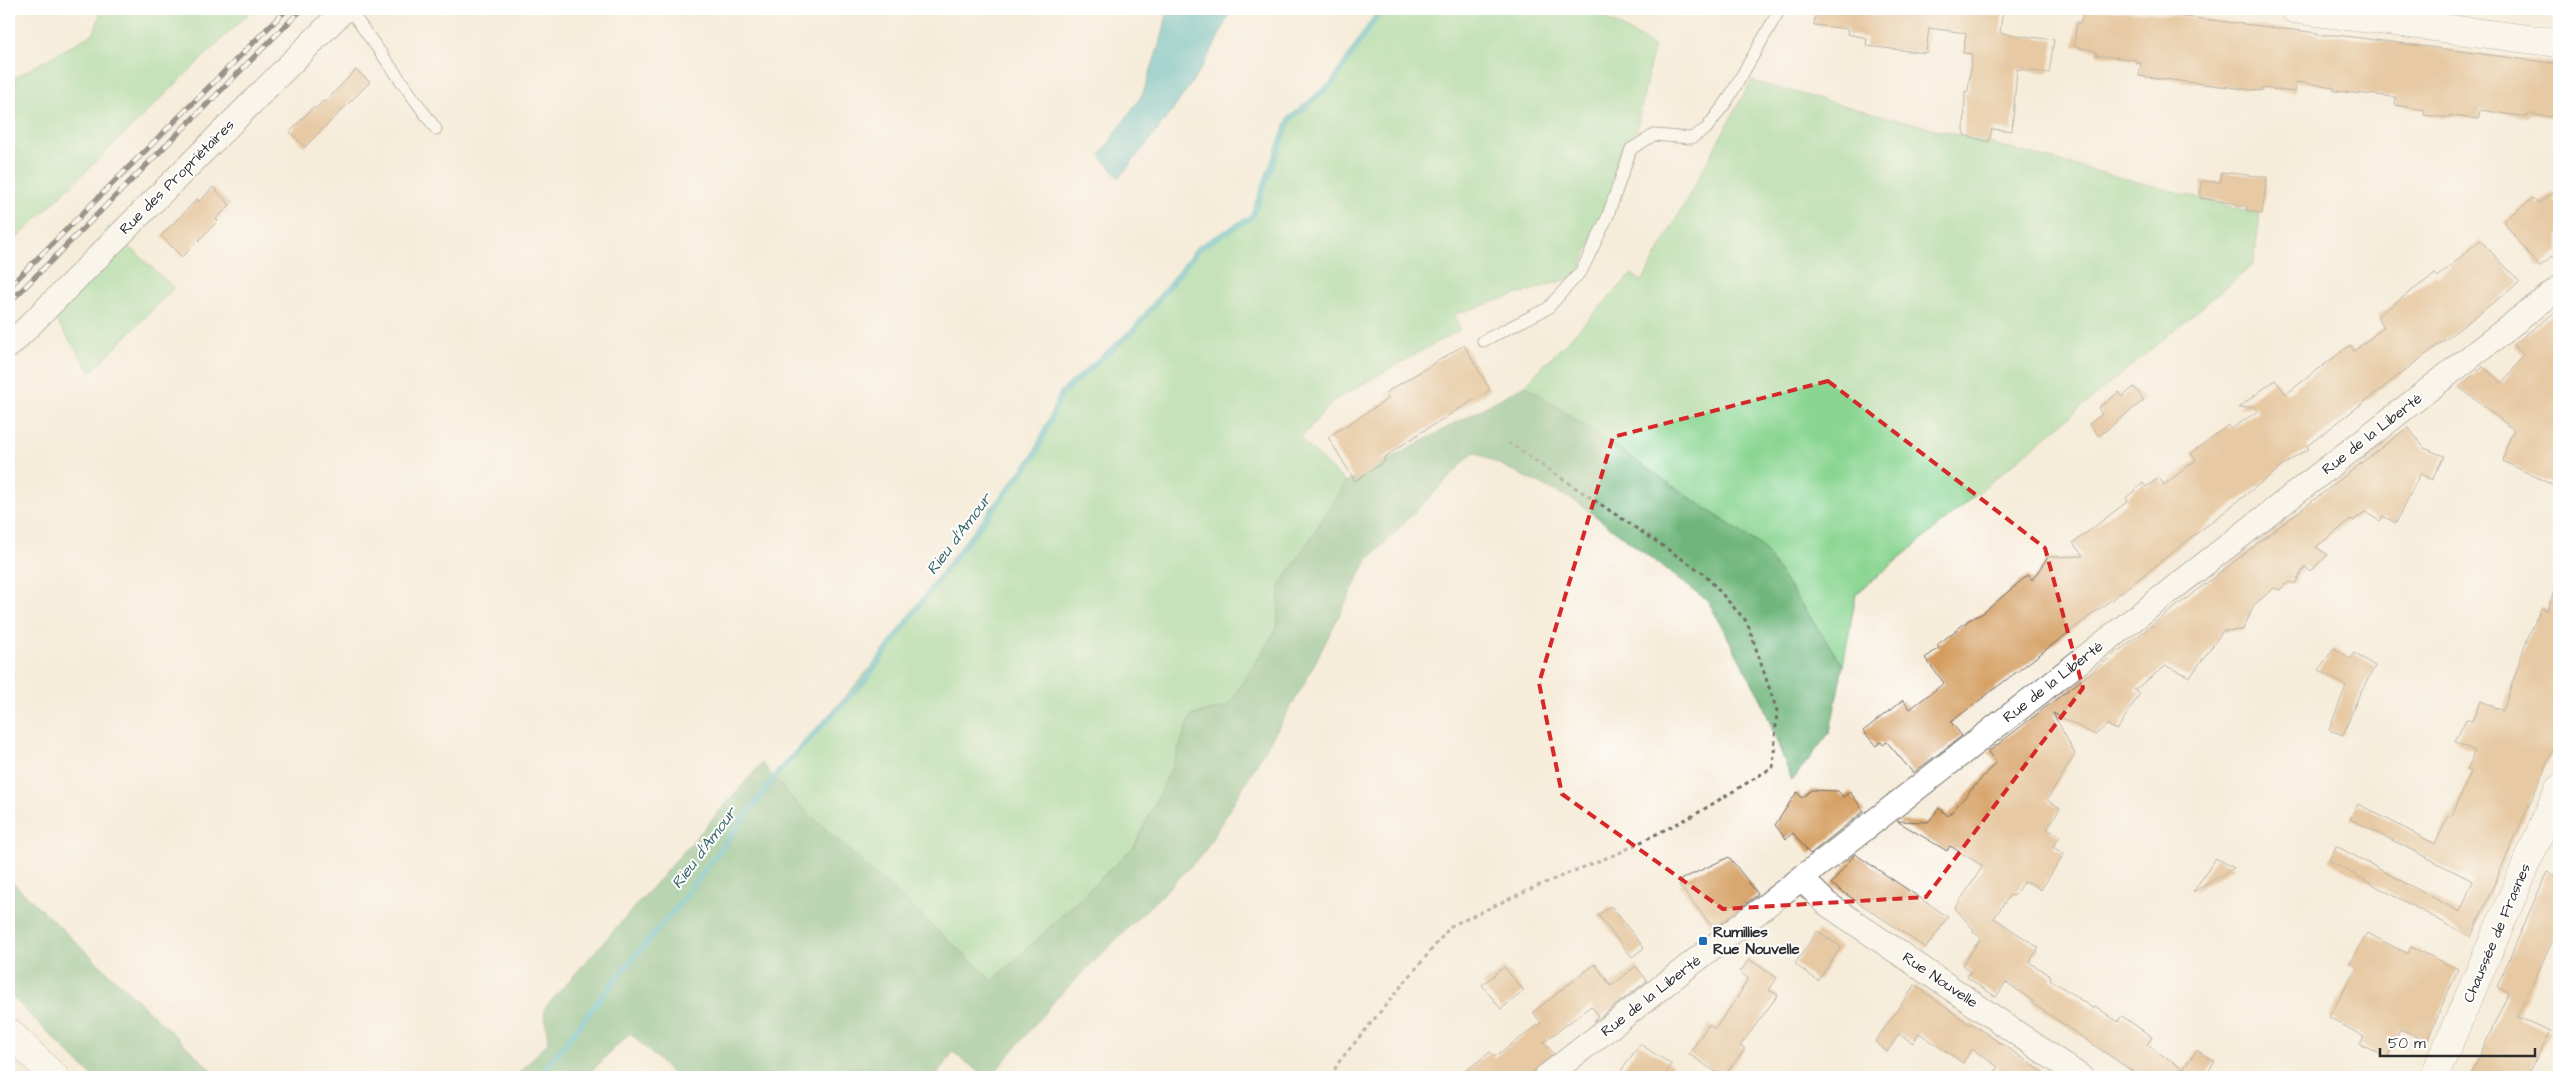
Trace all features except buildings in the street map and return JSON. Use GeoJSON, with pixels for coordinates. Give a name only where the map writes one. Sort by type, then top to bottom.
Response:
{"type":"FeatureCollection","features":[{"type":"Feature","properties":{"kind":"main road"},"geometry":{"type":"LineString","coordinates":[[2294,9],[2559,43]]}},
{"type":"Feature","properties":{"kind":"main road","name":"Chaussée de Frasnes"},"geometry":{"type":"LineString","coordinates":[[2434,1077],[2559,789]]}},
{"type":"Feature","properties":{"kind":"main road"},"geometry":{"type":"LineString","coordinates":[[9,1032],[56,1077]]}},
{"type":"Feature","properties":{"kind":"street","name":"Rue des Propriétaires"},"geometry":{"type":"LineString","coordinates":[[9,346],[344,9]]}},
{"type":"Feature","properties":{"kind":"street","name":"Rue de la Liberté"},"geometry":{"type":"LineString","coordinates":[[1546,1077],[2559,288]]}},
{"type":"Feature","properties":{"kind":"street","name":"Rue Nouvelle"},"geometry":{"type":"LineString","coordinates":[[1802,879],[1826,903],[2081,1077]]}},
{"type":"Feature","properties":{"kind":"lane"},"geometry":{"type":"LineString","coordinates":[[349,9],[436,129]]}},
{"type":"Feature","properties":{"kind":"lane"},"geometry":{"type":"LineString","coordinates":[[1484,341],[1548,308],[1577,276],[1582,270],[1607,218],[1631,149],[1654,135],[1691,138],[1706,129],[1727,101],[1780,9]]}},
{"type":"Feature","properties":{"kind":"path"},"geometry":{"type":"LineString","coordinates":[[1330,1077],[1338,1063],[1451,926],[1535,887],[1619,853],[1696,814],[1773,767],[1777,711],[1747,622],[1703,573],[1509,443]]}},
{"type":"Feature","properties":{"kind":"highlighted area"},"geometry":{"type":"Polygon","coordinates":[[[1828,381],[2045,548],[2083,688],[1926,897],[1723,909],[1562,794],[1539,683],[1613,437],[1828,381]]]}},
{"type":"Feature","properties":{"kind":"green space"},"geometry":{"type":"Polygon","coordinates":[[[102,9],[253,9],[9,246],[9,81],[94,33],[102,9]]]}},
{"type":"Feature","properties":{"kind":"green space"},"geometry":{"type":"Polygon","coordinates":[[[1381,9],[1591,9],[1654,46],[1636,132],[1577,276],[1455,314],[1459,330],[1333,401],[1300,439],[1346,483],[1280,586],[1277,628],[1228,706],[1191,716],[1172,767],[1134,847],[993,981],[788,795],[775,776],[892,643],[1034,457],[1062,393],[1139,324],[1199,248],[1252,217],[1290,119],[1332,84],[1381,9]]]}},
{"type":"Feature","properties":{"kind":"green space"},"geometry":{"type":"Polygon","coordinates":[[[1751,81],[2260,214],[2254,264],[1856,594],[1843,665],[1761,546],[1525,385],[1632,274],[1642,282],[1751,81]]]}},
{"type":"Feature","properties":{"kind":"green space"},"geometry":{"type":"Polygon","coordinates":[[[109,227],[174,288],[91,372],[47,307],[109,227]]]}},
{"type":"Feature","properties":{"kind":"green space"},"geometry":{"type":"Polygon","coordinates":[[[1525,385],[1761,546],[1843,665],[1830,732],[1792,781],[1761,699],[1708,601],[1577,502],[1474,452],[1367,561],[1303,686],[1203,854],[1055,1000],[991,1077],[986,1077],[953,1052],[935,1077],[676,1077],[630,1033],[586,1077],[515,1077],[548,1042],[544,1009],[762,763],[788,795],[993,981],[1134,847],[1172,767],[1191,716],[1228,706],[1277,628],[1280,586],[1346,483],[1525,385]]]}},
{"type":"Feature","properties":{"kind":"green space"},"geometry":{"type":"Polygon","coordinates":[[[9,879],[219,1077],[93,1077],[9,994],[9,879]]]}},
{"type":"Feature","properties":{"kind":"water"},"geometry":{"type":"Polygon","coordinates":[[[1168,9],[1231,9],[1209,54],[1182,98],[1119,178],[1100,156],[1143,93],[1162,36],[1168,9]]]}},
{"type":"Feature","properties":{"kind":"waterway","name":"Rieu d'Amour"},"geometry":{"type":"LineString","coordinates":[[539,1077],[610,986],[680,903],[781,769],[865,680],[948,566],[1034,457],[1062,393],[1134,330],[1199,248],[1252,217],[1290,119],[1332,84],[1381,9]]}},
{"type":"Feature","properties":{"kind":"railway"},"geometry":{"type":"LineString","coordinates":[[9,287],[287,9]]}},
{"type":"Feature","properties":{"kind":"railway"},"geometry":{"type":"LineString","coordinates":[[9,303],[302,9]]}},
{"type":"Feature","properties":{"kind":"place","name":"Rumillies Rue Nouvelle"},"geometry":{"type":"Point","coordinates":[1703,941]}}]}
